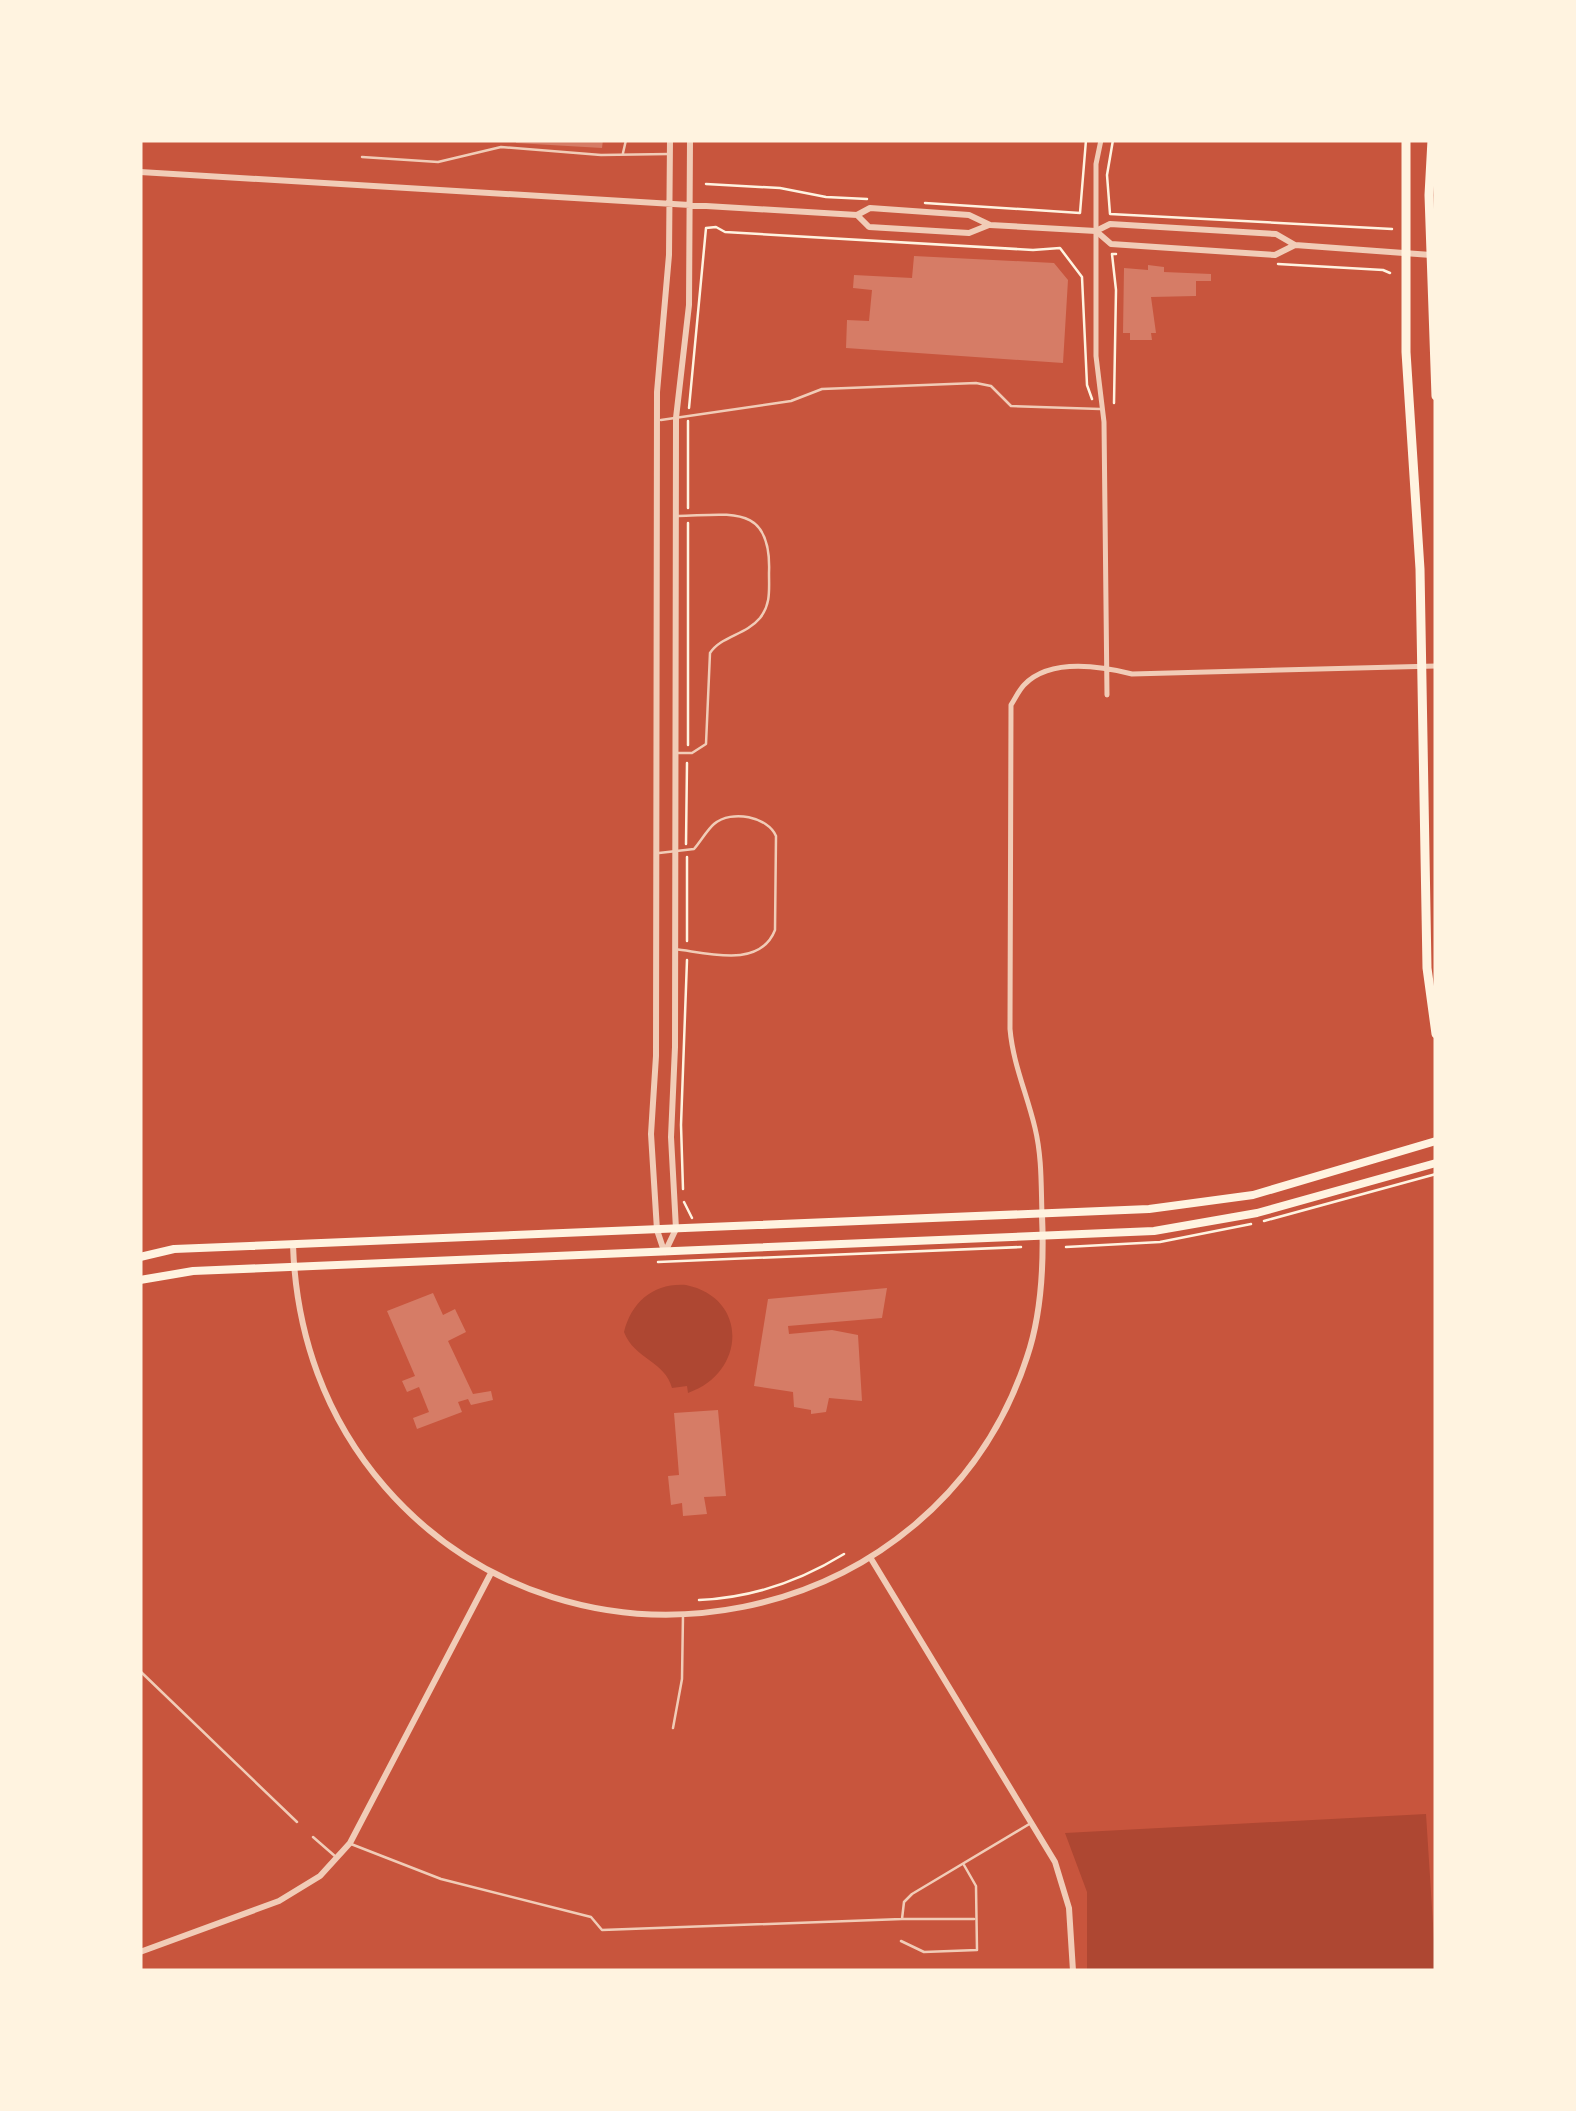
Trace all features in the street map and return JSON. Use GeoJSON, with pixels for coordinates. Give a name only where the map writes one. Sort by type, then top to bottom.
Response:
{"type":"FeatureCollection","features":[{"type":"Feature","properties":{"kind":"main road"},"geometry":{"type":"LineString","coordinates":[[1406,140],[1406,352],[1418,512],[1427,968],[1436,1034]]}},
{"type":"Feature","properties":{"kind":"main road"},"geometry":{"type":"LineString","coordinates":[[1432,140],[1436,396]]}},
{"type":"Feature","properties":{"kind":"main road"},"geometry":{"type":"LineString","coordinates":[[140,1258],[174,1249],[1150,1209],[1253,1196],[1436,1141]]}},
{"type":"Feature","properties":{"kind":"main road"},"geometry":{"type":"LineString","coordinates":[[140,1280],[193,1271],[1154,1231],[1257,1213],[1436,1163]]}},
{"type":"Feature","properties":{"kind":"main road"},"geometry":{"type":"LineString","coordinates":[[1253,1196],[1257,1213]]}},
{"type":"Feature","properties":{"kind":"street"},"geometry":{"type":"LineString","coordinates":[[665,1252],[657,1230],[652,1134],[656,1056],[657,420],[671,203],[670,140]]}},
{"type":"Feature","properties":{"kind":"street"},"geometry":{"type":"LineString","coordinates":[[665,1252],[676,1229],[671,1138],[676,949],[676,418],[689,306],[690,140]]}},
{"type":"Feature","properties":{"kind":"street"},"geometry":{"type":"LineString","coordinates":[[1101,140],[1096,164],[1096,356],[1102,409],[1107,695]]}},
{"type":"Feature","properties":{"kind":"street"},"geometry":{"type":"LineString","coordinates":[[140,172],[857,215],[870,208],[969,216],[990,225],[1096,230],[1110,224],[1276,234],[1295,245],[1435,255]]}},
{"type":"Feature","properties":{"kind":"street"},"geometry":{"type":"LineString","coordinates":[[857,215],[869,227],[906,230],[968,233],[990,225]]}},
{"type":"Feature","properties":{"kind":"street"},"geometry":{"type":"LineString","coordinates":[[1096,230],[1111,244],[1275,255],[1295,245]]}},
{"type":"Feature","properties":{"kind":"street"},"geometry":{"type":"LineString","coordinates":[[293,1245],[295,1293],[306,1342],[346,1434],[374,1475],[416,1520],[491,1574],[586,1607],[683,1616],[778,1599],[822,1583],[870,1557],[950,1490],[994,1429],[1016,1387],[1032,1340],[1040,1293],[1043,1236],[1040,1158],[1035,1126],[1012,1054],[1010,1029],[1010,705],[1024,684],[1043,672],[1068,667],[1106,668],[1132,674],[1436,666]]}},
{"type":"Feature","properties":{"kind":"street"},"geometry":{"type":"LineString","coordinates":[[870,1557],[1056,1862],[1069,1908],[1072,1971]]}},
{"type":"Feature","properties":{"kind":"street"},"geometry":{"type":"LineString","coordinates":[[140,1952],[280,1901],[320,1876],[337,1858],[350,1843],[491,1574]]}},
{"type":"Feature","properties":{"kind":"lane"},"geometry":{"type":"LineString","coordinates":[[623,154],[626,140]]}},
{"type":"Feature","properties":{"kind":"lane"},"geometry":{"type":"LineString","coordinates":[[362,157],[438,162],[500,147],[670,154]]}},
{"type":"Feature","properties":{"kind":"lane"},"geometry":{"type":"LineString","coordinates":[[657,420],[791,400],[822,390],[976,383],[991,386],[1012,406],[1102,409]]}},
{"type":"Feature","properties":{"kind":"lane"},"geometry":{"type":"LineString","coordinates":[[676,516],[740,514],[759,526],[770,550],[768,605],[741,634],[717,644],[710,653],[706,744],[692,753],[677,753]]}},
{"type":"Feature","properties":{"kind":"lane"},"geometry":{"type":"LineString","coordinates":[[657,853],[694,849],[715,823],[726,818],[763,819],[776,836],[775,930],[771,941],[747,955],[676,949]]}},
{"type":"Feature","properties":{"kind":"lane"},"geometry":{"type":"LineString","coordinates":[[673,1728],[682,1679],[683,1616]]}},
{"type":"Feature","properties":{"kind":"lane"},"geometry":{"type":"LineString","coordinates":[[140,1671],[296,1822]]}},
{"type":"Feature","properties":{"kind":"lane"},"geometry":{"type":"LineString","coordinates":[[902,1920],[904,1902],[1032,1822]]}},
{"type":"Feature","properties":{"kind":"lane"},"geometry":{"type":"LineString","coordinates":[[313,1837],[337,1858]]}},
{"type":"Feature","properties":{"kind":"lane"},"geometry":{"type":"LineString","coordinates":[[350,1843],[441,1879],[591,1917],[602,1930],[976,1918]]}},
{"type":"Feature","properties":{"kind":"lane"},"geometry":{"type":"LineString","coordinates":[[901,1941],[924,1952],[976,1950],[976,1886],[963,1864]]}},
{"type":"Feature","properties":{"kind":"path"},"geometry":{"type":"LineString","coordinates":[[926,203],[1080,213],[1086,140]]}},
{"type":"Feature","properties":{"kind":"path"},"geometry":{"type":"LineString","coordinates":[[1112,140],[1108,175],[1110,214],[1392,229]]}},
{"type":"Feature","properties":{"kind":"path"},"geometry":{"type":"LineString","coordinates":[[706,184],[866,199]]}},
{"type":"Feature","properties":{"kind":"path"},"geometry":{"type":"LineString","coordinates":[[690,398],[706,228],[716,226],[725,232],[1033,250],[1060,248],[1082,277],[1087,384],[1093,400]]}},
{"type":"Feature","properties":{"kind":"path"},"geometry":{"type":"LineString","coordinates":[[1112,254],[1116,290],[1114,403]]}},
{"type":"Feature","properties":{"kind":"path"},"geometry":{"type":"LineString","coordinates":[[688,433],[688,510]]}},
{"type":"Feature","properties":{"kind":"path"},"geometry":{"type":"LineString","coordinates":[[688,523],[688,746]]}},
{"type":"Feature","properties":{"kind":"path"},"geometry":{"type":"LineString","coordinates":[[686,838],[688,763]]}},
{"type":"Feature","properties":{"kind":"path"},"geometry":{"type":"LineString","coordinates":[[687,868],[687,941]]}},
{"type":"Feature","properties":{"kind":"path"},"geometry":{"type":"LineString","coordinates":[[687,960],[682,1125],[684,1203],[692,1218]]}},
{"type":"Feature","properties":{"kind":"path"},"geometry":{"type":"LineString","coordinates":[[690,1260],[1021,1247]]}},
{"type":"Feature","properties":{"kind":"path"},"geometry":{"type":"LineString","coordinates":[[698,1600],[756,1593],[820,1570],[844,1554]]}},
{"type":"Feature","properties":{"kind":"shaded area"},"geometry":{"type":"Polygon","coordinates":[[[686,1285],[707,1293],[721,1305],[730,1320],[732,1336],[721,1370],[688,1393],[687,1386],[672,1388],[663,1372],[635,1348],[624,1332],[633,1311],[646,1296],[664,1287],[686,1285]]]}},
{"type":"Feature","properties":{"kind":"shaded area"},"geometry":{"type":"Polygon","coordinates":[[[1426,1814],[1436,1971],[1087,1971],[1087,1892],[1065,1833],[1426,1814]]]}},
{"type":"Feature","properties":{"kind":"building"},"geometry":{"type":"Polygon","coordinates":[[[516,140],[603,140],[602,148],[516,140]]]}},
{"type":"Feature","properties":{"kind":"building"},"geometry":{"type":"Polygon","coordinates":[[[914,256],[1054,263],[1068,280],[1063,363],[846,348],[847,320],[869,321],[872,290],[853,288],[854,275],[912,278],[914,256]]]}},
{"type":"Feature","properties":{"kind":"building"},"geometry":{"type":"Polygon","coordinates":[[[1148,265],[1164,267],[1164,272],[1211,274],[1211,281],[1196,281],[1196,296],[1151,297],[1156,333],[1151,333],[1152,340],[1130,340],[1130,333],[1123,333],[1124,268],[1148,270],[1148,265]]]}},
{"type":"Feature","properties":{"kind":"building"},"geometry":{"type":"Polygon","coordinates":[[[887,1288],[882,1318],[788,1326],[789,1334],[832,1330],[858,1335],[862,1401],[829,1398],[826,1412],[811,1414],[811,1410],[794,1407],[793,1392],[754,1386],[768,1299],[887,1288]]]}},
{"type":"Feature","properties":{"kind":"building"},"geometry":{"type":"Polygon","coordinates":[[[433,1293],[443,1315],[455,1309],[466,1332],[448,1341],[473,1394],[491,1391],[493,1400],[471,1405],[468,1399],[458,1402],[462,1412],[417,1429],[413,1418],[429,1412],[419,1387],[407,1392],[402,1381],[415,1376],[387,1311],[433,1293]]]}},
{"type":"Feature","properties":{"kind":"building"},"geometry":{"type":"Polygon","coordinates":[[[718,1410],[726,1496],[704,1497],[707,1514],[683,1516],[682,1503],[671,1505],[668,1476],[679,1475],[674,1413],[718,1410]]]}}]}
